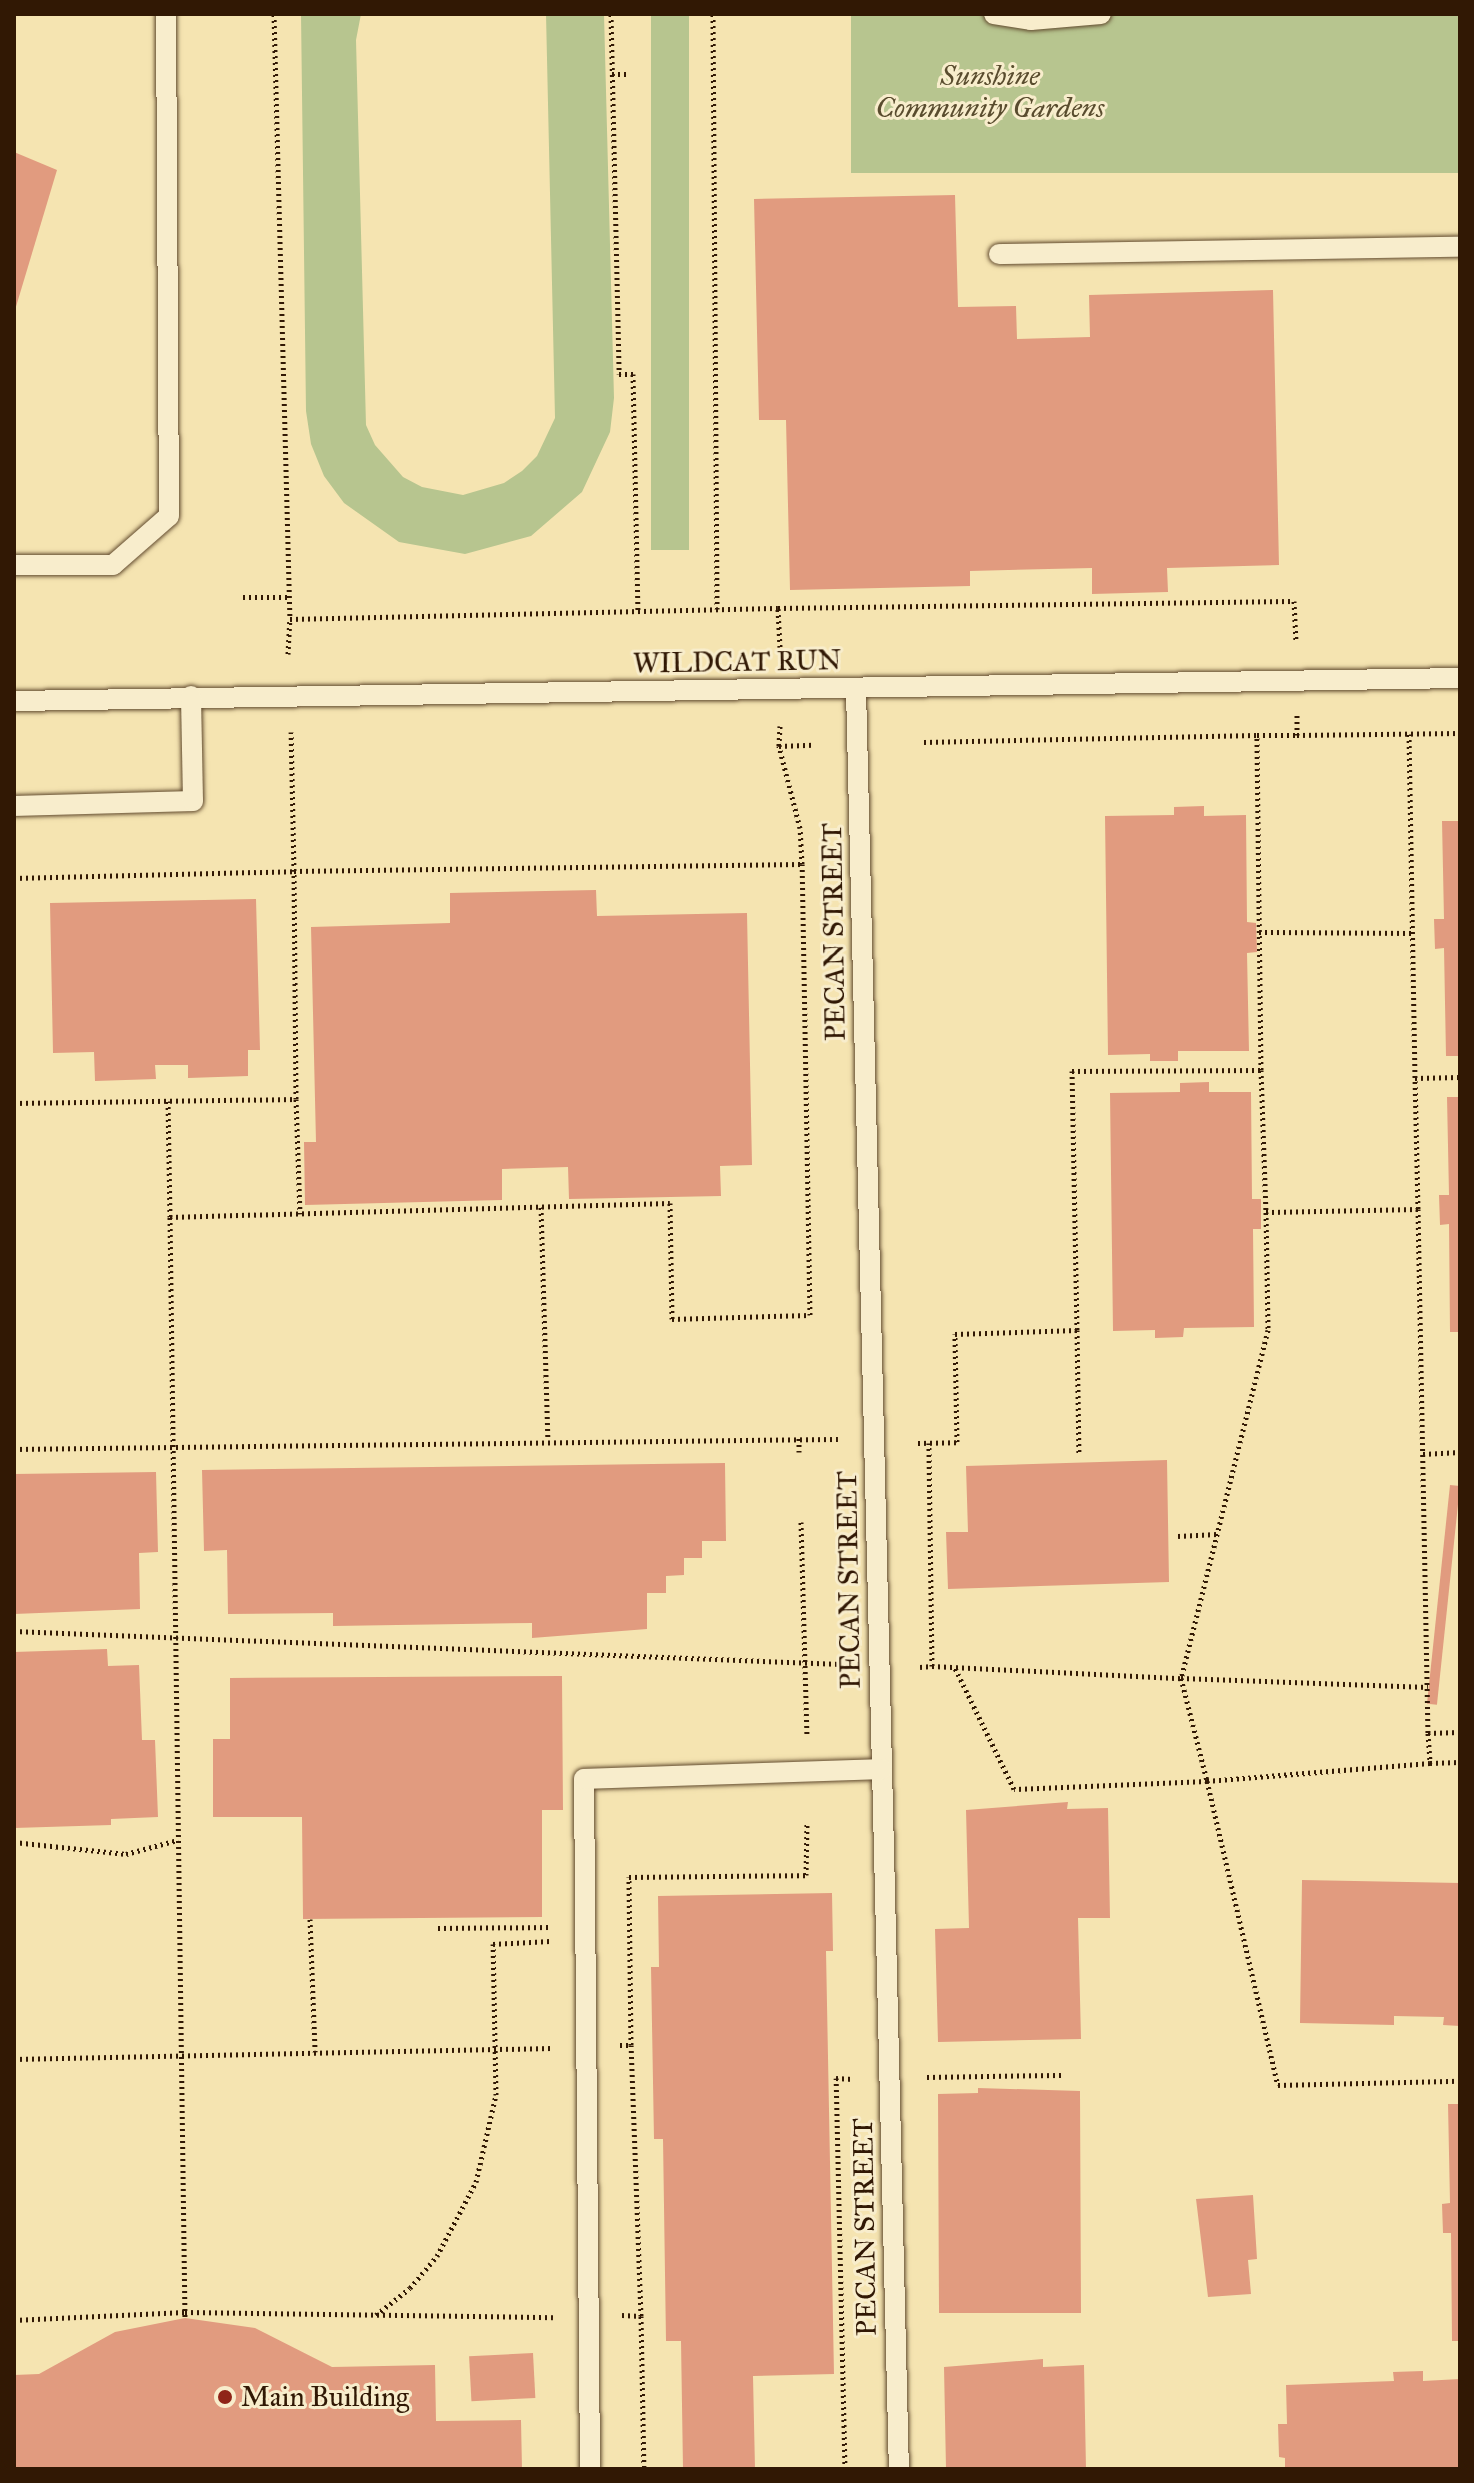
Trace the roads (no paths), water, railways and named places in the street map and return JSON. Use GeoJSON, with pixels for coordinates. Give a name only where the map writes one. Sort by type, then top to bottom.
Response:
{"type":"FeatureCollection","features":[{"type":"Feature","properties":{"kind":"lane"},"geometry":{"type":"LineString","coordinates":[[14,565],[113,565],[169,516],[166,14]]}},
{"type":"Feature","properties":{"kind":"lane"},"geometry":{"type":"LineString","coordinates":[[994,14],[1031,20],[1101,14]]}},
{"type":"Feature","properties":{"kind":"lane"},"geometry":{"type":"LineString","coordinates":[[999,254],[1460,247]]}},
{"type":"Feature","properties":{"kind":"lane","name":"WILDCAT RUN"},"geometry":{"type":"LineString","coordinates":[[14,701],[1460,678]]}},
{"type":"Feature","properties":{"kind":"lane","name":"PECAN STREET"},"geometry":{"type":"LineString","coordinates":[[856,689],[899,2469]]}},
{"type":"Feature","properties":{"kind":"lane"},"geometry":{"type":"LineString","coordinates":[[14,806],[193,801],[191,696]]}},
{"type":"Feature","properties":{"kind":"lane"},"geometry":{"type":"LineString","coordinates":[[590,2469],[584,1779],[882,1769]]}},
{"type":"Feature","properties":{"kind":"place","name":"Main Building"},"geometry":{"type":"Point","coordinates":[225,2397]}},
{"type":"Feature","properties":{"kind":"park label","name":"Sunshine Community Gardens"},"geometry":{"type":"Point","coordinates":[990,92]}}]}
